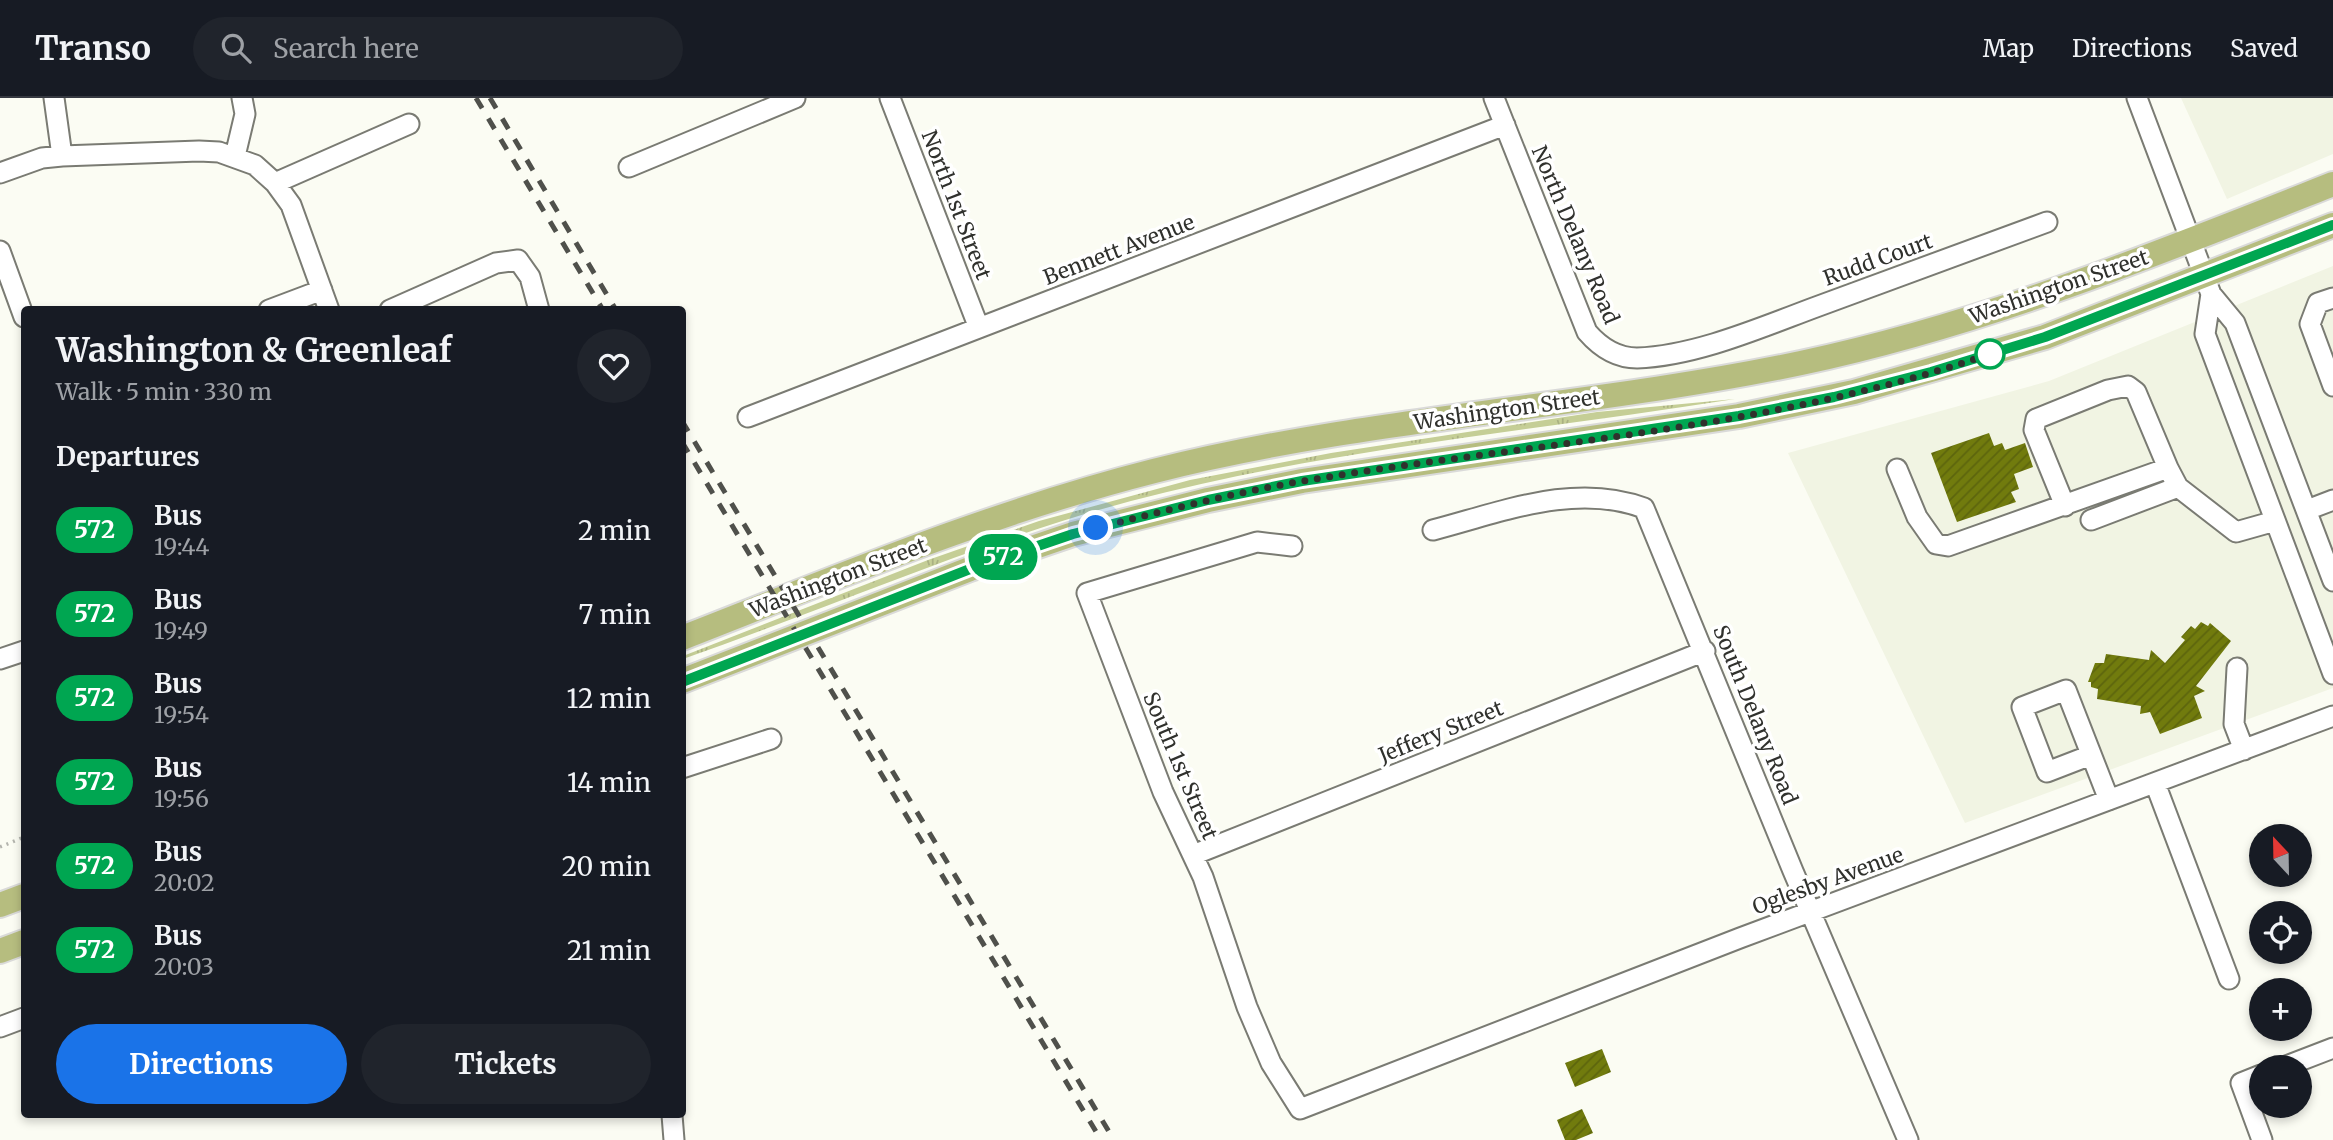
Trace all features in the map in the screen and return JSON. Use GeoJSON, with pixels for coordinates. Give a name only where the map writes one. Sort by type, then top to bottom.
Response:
{"type":"FeatureCollection","features":[{"type":"Feature","properties":{"kind":"main road","name":"Washington Street"},"geometry":{"type":"LineString","coordinates":[[686,636],[967,528],[1153,471],[1325,438],[1733,376],[1852,352],[1996,312],[2192,240],[2333,184]]}},
{"type":"Feature","properties":{"kind":"main road","name":"Washington Street"},"geometry":{"type":"LineString","coordinates":[[686,679],[970,569],[1073,534],[1208,500],[1302,481],[1726,418],[1814,402],[1931,372],[2207,284],[2333,225]]}},
{"type":"Feature","properties":{"kind":"main road"},"geometry":{"type":"LineString","coordinates":[[0,905],[21,897]]}},
{"type":"Feature","properties":{"kind":"main road"},"geometry":{"type":"LineString","coordinates":[[0,951],[21,943]]}},
{"type":"Feature","properties":{"kind":"street"},"geometry":{"type":"LineString","coordinates":[[54,98],[62,156]]}},
{"type":"Feature","properties":{"kind":"street"},"geometry":{"type":"LineString","coordinates":[[235,156],[245,114],[242,98]]}},
{"type":"Feature","properties":{"kind":"street"},"geometry":{"type":"LineString","coordinates":[[629,167],[795,98]]}},
{"type":"Feature","properties":{"kind":"street","name":"North 1st Street"},"geometry":{"type":"LineString","coordinates":[[890,98],[979,328]]}},
{"type":"Feature","properties":{"kind":"street","name":"North Delany Road"},"geometry":{"type":"LineString","coordinates":[[1494,98],[1587,332],[1598,345],[1617,355],[1636,358],[1724,339]]}},
{"type":"Feature","properties":{"kind":"street"},"geometry":{"type":"LineString","coordinates":[[2137,98],[2207,284],[2235,323],[2333,581]]}},
{"type":"Feature","properties":{"kind":"street"},"geometry":{"type":"LineString","coordinates":[[275,183],[409,124]]}},
{"type":"Feature","properties":{"kind":"street","name":"Bennett Avenue"},"geometry":{"type":"LineString","coordinates":[[748,417],[1505,125]]}},
{"type":"Feature","properties":{"kind":"street"},"geometry":{"type":"LineString","coordinates":[[0,173],[43,158],[62,156],[199,151],[235,156],[255,165],[275,183],[291,205],[328,306]]}},
{"type":"Feature","properties":{"kind":"street","name":"Rudd Court"},"geometry":{"type":"LineString","coordinates":[[1724,339],[2047,222]]}},
{"type":"Feature","properties":{"kind":"street"},"geometry":{"type":"LineString","coordinates":[[0,251],[21,309]]}},
{"type":"Feature","properties":{"kind":"street"},"geometry":{"type":"LineString","coordinates":[[399,306],[495,263],[518,260],[530,277],[538,306]]}},
{"type":"Feature","properties":{"kind":"street"},"geometry":{"type":"LineString","coordinates":[[2207,284],[2205,334],[2333,674]]}},
{"type":"Feature","properties":{"kind":"street"},"geometry":{"type":"LineString","coordinates":[[280,306],[322,290]]}},
{"type":"Feature","properties":{"kind":"street"},"geometry":{"type":"LineString","coordinates":[[2333,298],[2318,303],[2310,324],[2333,386]]}},
{"type":"Feature","properties":{"kind":"street"},"geometry":{"type":"LineString","coordinates":[[2065,506],[2034,430],[2036,419],[2108,390],[2128,386],[2136,392],[2178,487],[2236,532],[2274,521]]}},
{"type":"Feature","properties":{"kind":"street"},"geometry":{"type":"LineString","coordinates":[[1897,469],[1917,517],[1936,544],[1948,546],[2168,468]]}},
{"type":"Feature","properties":{"kind":"street"},"geometry":{"type":"LineString","coordinates":[[2091,520],[2178,487]]}},
{"type":"Feature","properties":{"kind":"street","name":"South Delany Road"},"geometry":{"type":"LineString","coordinates":[[1433,530],[1532,504],[1584,496],[1619,499],[1644,508],[1908,1140]]}},
{"type":"Feature","properties":{"kind":"street"},"geometry":{"type":"LineString","coordinates":[[2307,510],[2333,500]]}},
{"type":"Feature","properties":{"kind":"street","name":"South 1st Street"},"geometry":{"type":"LineString","coordinates":[[1292,546],[1257,542],[1087,593],[1163,792],[1193,855],[1247,1007],[1284,1088],[1300,1109],[1341,1094]]}},
{"type":"Feature","properties":{"kind":"street","name":"Jeffery Street"},"geometry":{"type":"LineString","coordinates":[[1193,855],[1705,651]]}},
{"type":"Feature","properties":{"kind":"street"},"geometry":{"type":"LineString","coordinates":[[0,659],[21,652]]}},
{"type":"Feature","properties":{"kind":"street"},"geometry":{"type":"LineString","coordinates":[[2237,668],[2234,724],[2244,750]]}},
{"type":"Feature","properties":{"kind":"street","name":"Oglesby Avenue"},"geometry":{"type":"LineString","coordinates":[[1341,1094],[1811,911],[2333,716]]}},
{"type":"Feature","properties":{"kind":"street"},"geometry":{"type":"LineString","coordinates":[[686,767],[771,739]]}},
{"type":"Feature","properties":{"kind":"street"},"geometry":{"type":"LineString","coordinates":[[2091,755],[2109,800]]}},
{"type":"Feature","properties":{"kind":"street"},"geometry":{"type":"LineString","coordinates":[[2155,783],[2229,979]]}},
{"type":"Feature","properties":{"kind":"street"},"geometry":{"type":"LineString","coordinates":[[0,1027],[21,1019]]}},
{"type":"Feature","properties":{"kind":"street"},"geometry":{"type":"LineString","coordinates":[[2312,1056],[2333,1048]]}},
{"type":"Feature","properties":{"kind":"street"},"geometry":{"type":"LineString","coordinates":[[2249,1080],[2241,1083],[2249,1105]]}},
{"type":"Feature","properties":{"kind":"street"},"geometry":{"type":"LineString","coordinates":[[672,1118],[674,1140]]}},
{"type":"Feature","properties":{"kind":"street"},"geometry":{"type":"LineString","coordinates":[[2254,1118],[2262,1140]]}},
{"type":"Feature","properties":{"kind":"path"},"geometry":{"type":"LineString","coordinates":[[0,847],[21,838]]}},
{"type":"Feature","properties":{"kind":"shaded area"},"geometry":{"type":"Polygon","coordinates":[[[2181,98],[2333,98],[2333,154],[2227,199],[2181,98]]]}},
{"type":"Feature","properties":{"kind":"shaded area"},"geometry":{"type":"Polygon","coordinates":[[[2333,266],[2333,688],[1965,823],[1788,453],[2049,381],[2333,266]]]}},
{"type":"Feature","properties":{"kind":"green space"},"geometry":{"type":"Polygon","coordinates":[[[1735,399],[1356,454],[1205,483],[1131,501],[961,555],[686,658],[686,655],[928,560],[1039,521],[1190,480],[1331,453],[1597,412],[1735,399]]]}},
{"type":"Feature","properties":{"kind":"building"},"geometry":{"type":"Polygon","coordinates":[[[1989,433],[1994,446],[2002,443],[2005,450],[2025,443],[2033,467],[2014,474],[2019,489],[2011,492],[2016,502],[1957,522],[1931,453],[1989,433]]]}},
{"type":"Feature","properties":{"kind":"building"},"geometry":{"type":"Polygon","coordinates":[[[2201,622],[2208,626],[2210,623],[2231,641],[2196,686],[2205,691],[2194,696],[2202,718],[2160,734],[2150,712],[2140,714],[2141,706],[2097,699],[2098,689],[2091,687],[2091,682],[2088,682],[2095,663],[2104,663],[2106,654],[2149,660],[2151,650],[2165,663],[2185,640],[2181,637],[2191,626],[2195,629],[2201,622]]]}},
{"type":"Feature","properties":{"kind":"building"},"geometry":{"type":"Polygon","coordinates":[[[1602,1049],[1611,1072],[1575,1087],[1565,1063],[1602,1049]]]}},
{"type":"Feature","properties":{"kind":"building"},"geometry":{"type":"Polygon","coordinates":[[[1582,1109],[1593,1133],[1576,1140],[1565,1140],[1557,1120],[1582,1109]]]}},
{"type":"Feature","properties":{"kind":"railway"},"geometry":{"type":"LineString","coordinates":[[476,98],[601,306]]}},
{"type":"Feature","properties":{"kind":"railway"},"geometry":{"type":"LineString","coordinates":[[490,98],[614,306]]}},
{"type":"Feature","properties":{"kind":"railway"},"geometry":{"type":"LineString","coordinates":[[686,428],[1114,1140]]}},
{"type":"Feature","properties":{"kind":"railway"},"geometry":{"type":"LineString","coordinates":[[686,449],[1101,1140]]}},
{"type":"Feature","properties":{"kind":"bus line","name":"572"},"geometry":{"type":"LineString","coordinates":[[686,680],[970,569],[1073,534],[1208,500],[1302,481],[1739,416],[1834,397],[1931,372],[2045,337],[2333,225]]}},
{"type":"Feature","properties":{"kind":"route"},"geometry":{"type":"LineString","coordinates":[[1096,528],[1208,500],[1302,481],[1785,408],[1907,379],[1990,354]]}}]}
